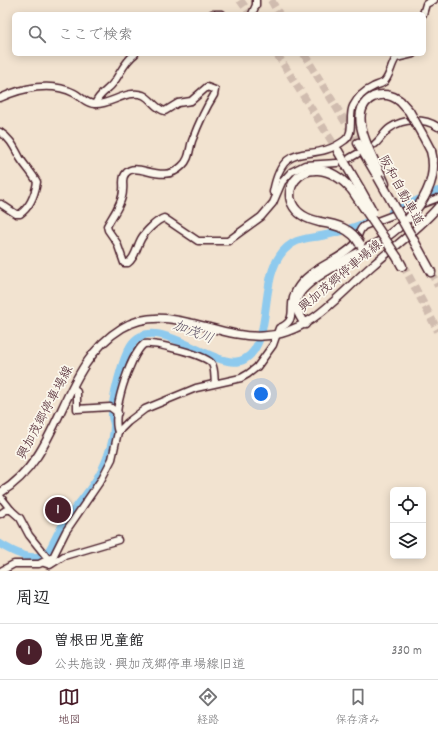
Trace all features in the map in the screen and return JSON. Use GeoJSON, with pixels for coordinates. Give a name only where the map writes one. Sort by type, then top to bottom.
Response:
{"type":"FeatureCollection","features":[{"type":"Feature","properties":{"kind":"highway"},"geometry":{"type":"LineString","coordinates":[[305,324],[298,313],[296,306],[300,293],[320,276],[360,248],[390,234],[409,218],[421,202],[431,179],[433,165],[430,151],[422,134],[411,115],[400,101],[388,95],[376,96],[366,102],[361,112],[362,130],[380,176]]}},
{"type":"Feature","properties":{"kind":"highway","name":"阪和自動車道"},"geometry":{"type":"LineString","coordinates":[[358,143],[380,176],[390,198],[431,272]]}},
{"type":"Feature","properties":{"kind":"highway"},"geometry":{"type":"LineString","coordinates":[[338,150],[356,189],[402,265]]}},
{"type":"Feature","properties":{"kind":"highway"},"geometry":{"type":"LineString","coordinates":[[356,189],[339,177],[324,171],[309,170],[298,177],[292,184],[290,193],[293,207],[304,217],[347,230],[355,237],[360,248]]}},
{"type":"Feature","properties":{"kind":"main road","name":"興加茂郷停車場線"},"geometry":{"type":"LineString","coordinates":[[0,495],[21,478],[36,461],[73,386],[86,364],[106,340],[121,328],[139,321],[156,318],[254,336],[278,335],[305,324],[323,311],[364,273],[417,229],[438,207]]}},
{"type":"Feature","properties":{"kind":"street"},"geometry":{"type":"LineString","coordinates":[[253,12],[256,5],[256,0]]}},
{"type":"Feature","properties":{"kind":"street"},"geometry":{"type":"LineString","coordinates":[[424,12],[426,4],[434,0]]}},
{"type":"Feature","properties":{"kind":"street"},"geometry":{"type":"LineString","coordinates":[[96,104],[101,93],[113,84],[126,61],[132,56]]}},
{"type":"Feature","properties":{"kind":"street"},"geometry":{"type":"LineString","coordinates":[[271,206],[276,180],[284,162],[300,154],[326,150],[347,139],[350,131],[350,114],[356,100],[363,93],[385,81],[396,58],[404,56]]}},
{"type":"Feature","properties":{"kind":"street"},"geometry":{"type":"LineString","coordinates":[[0,98],[21,91],[54,87],[66,89],[88,103],[96,104],[129,94],[143,95],[159,110],[165,111],[178,102],[191,101],[207,87],[215,90],[191,144],[189,157],[182,166],[171,174],[165,175],[136,169],[129,170],[125,174],[122,181],[122,196],[107,226],[117,243],[124,263],[128,263],[133,259],[141,238],[160,219],[168,219],[198,241],[228,241],[261,217],[271,206],[282,182],[296,169],[313,164],[337,163]]}},
{"type":"Feature","properties":{"kind":"street"},"geometry":{"type":"LineString","coordinates":[[375,144],[391,128],[403,122],[424,121],[438,127]]}},
{"type":"Feature","properties":{"kind":"street"},"geometry":{"type":"LineString","coordinates":[[0,132],[14,145],[20,158],[37,182],[36,191],[28,206],[20,214],[16,214],[1,204]]}},
{"type":"Feature","properties":{"kind":"street"},"geometry":{"type":"LineString","coordinates":[[350,158],[357,154]]}},
{"type":"Feature","properties":{"kind":"street"},"geometry":{"type":"LineString","coordinates":[[118,432],[145,409],[196,388],[241,378],[251,372],[273,345],[278,335],[279,328],[287,325],[291,321],[292,300],[298,287],[308,276],[354,244],[361,229],[438,198]]}},
{"type":"Feature","properties":{"kind":"street"},"geometry":{"type":"LineString","coordinates":[[38,571],[56,552],[66,531],[101,480],[112,458],[118,432],[118,413],[128,370],[134,356],[144,344],[155,344],[189,353],[209,361],[212,365],[215,383]]}},
{"type":"Feature","properties":{"kind":"street"},"geometry":{"type":"LineString","coordinates":[[73,386],[77,392],[78,409],[110,406],[118,413]]}},
{"type":"Feature","properties":{"kind":"street"},"geometry":{"type":"LineString","coordinates":[[0,495],[11,510],[20,518],[29,535],[50,565],[64,556],[118,540]]}},
{"type":"Feature","properties":{"kind":"street"},"geometry":{"type":"LineString","coordinates":[[0,514],[6,510],[11,510]]}},
{"type":"Feature","properties":{"kind":"street"},"geometry":{"type":"LineString","coordinates":[[1,571],[14,564],[46,561]]}},
{"type":"Feature","properties":{"kind":"waterway","name":"加茂川"},"geometry":{"type":"LineString","coordinates":[[392,212],[438,191]]}},
{"type":"Feature","properties":{"kind":"waterway","name":"加茂川"},"geometry":{"type":"LineString","coordinates":[[0,544],[28,557],[39,557],[46,554],[61,528],[100,474],[113,436],[114,424],[112,409],[121,369],[131,345],[142,336],[156,334],[187,344],[219,359],[233,362],[245,359],[255,349],[261,335],[273,268],[281,254],[297,241],[337,232],[370,221]]}},
{"type":"Feature","properties":{"kind":"tunnel"},"geometry":{"type":"LineString","coordinates":[[240,0],[249,12]]}},
{"type":"Feature","properties":{"kind":"tunnel"},"geometry":{"type":"LineString","coordinates":[[271,0],[278,12]]}},
{"type":"Feature","properties":{"kind":"tunnel"},"geometry":{"type":"LineString","coordinates":[[278,56],[338,151]]}},
{"type":"Feature","properties":{"kind":"tunnel"},"geometry":{"type":"LineString","coordinates":[[305,56],[358,143]]}},
{"type":"Feature","properties":{"kind":"tunnel"},"geometry":{"type":"LineString","coordinates":[[403,265],[438,331]]}},
{"type":"Feature","properties":{"kind":"tunnel"},"geometry":{"type":"LineString","coordinates":[[431,272],[438,286]]}},
{"type":"Feature","properties":{"kind":"place","name":"曽根田児童館"},"geometry":{"type":"Point","coordinates":[58,510]}}]}
